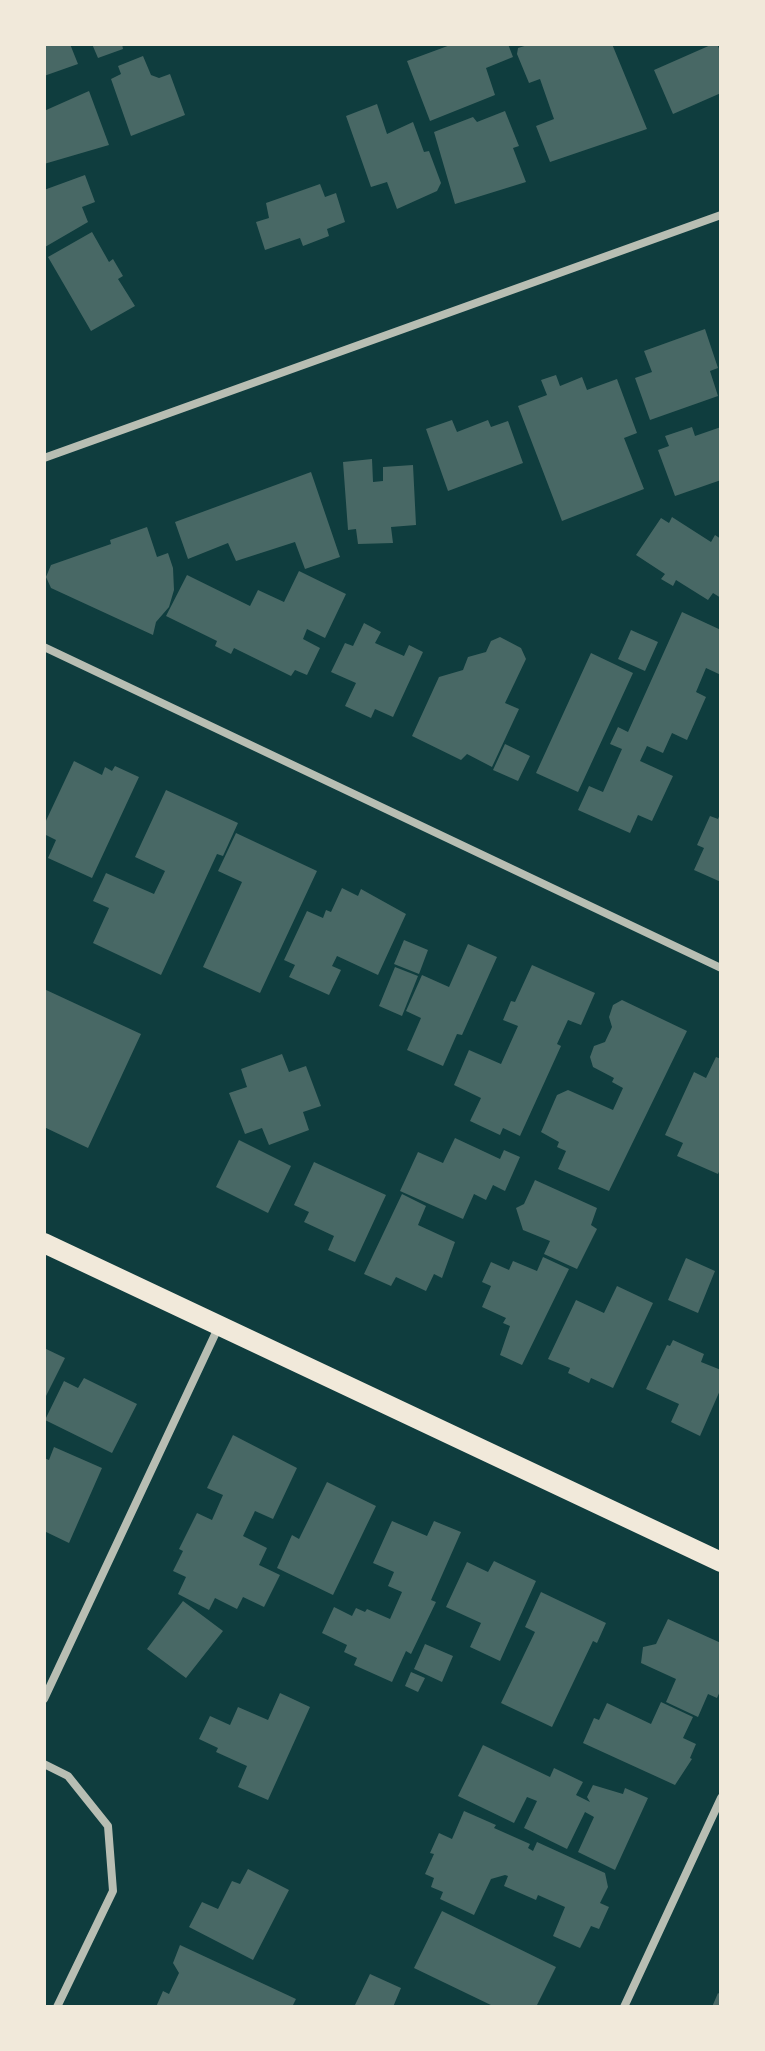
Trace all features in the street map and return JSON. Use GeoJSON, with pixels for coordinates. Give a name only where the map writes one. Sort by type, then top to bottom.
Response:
{"type":"FeatureCollection","features":[{"type":"Feature","properties":{"kind":"main road"},"geometry":{"type":"LineString","coordinates":[[45,1243],[218,1328],[721,1562]]}},
{"type":"Feature","properties":{"kind":"street"},"geometry":{"type":"LineString","coordinates":[[44,458],[721,215]]}},
{"type":"Feature","properties":{"kind":"street"},"geometry":{"type":"LineString","coordinates":[[44,647],[721,968]]}},
{"type":"Feature","properties":{"kind":"street"},"geometry":{"type":"LineString","coordinates":[[44,1699],[218,1328]]}},
{"type":"Feature","properties":{"kind":"street"},"geometry":{"type":"LineString","coordinates":[[44,1764],[68,1776],[108,1826],[113,1891],[57,2007]]}},
{"type":"Feature","properties":{"kind":"street"},"geometry":{"type":"LineString","coordinates":[[624,2007],[721,1798]]}},
{"type":"Feature","properties":{"kind":"building"},"geometry":{"type":"Polygon","coordinates":[[[44,44],[70,44],[78,64],[44,76],[44,44]]]}},
{"type":"Feature","properties":{"kind":"building"},"geometry":{"type":"Polygon","coordinates":[[[92,44],[122,44],[123,49],[98,58],[92,44]]]}},
{"type":"Feature","properties":{"kind":"building"},"geometry":{"type":"Polygon","coordinates":[[[453,44],[508,44],[513,57],[486,68],[495,95],[430,121],[407,61],[453,44]]]}},
{"type":"Feature","properties":{"kind":"building"},"geometry":{"type":"Polygon","coordinates":[[[531,44],[612,44],[647,129],[550,162],[536,126],[554,119],[540,79],[529,83],[517,54],[518,48],[531,44]]]}},
{"type":"Feature","properties":{"kind":"building"},"geometry":{"type":"Polygon","coordinates":[[[717,44],[721,53],[721,93],[673,114],[654,70],[717,44]]]}},
{"type":"Feature","properties":{"kind":"building"},"geometry":{"type":"Polygon","coordinates":[[[143,56],[151,75],[159,78],[170,74],[185,115],[131,136],[111,79],[121,74],[118,66],[143,56]]]}},
{"type":"Feature","properties":{"kind":"building"},"geometry":{"type":"Polygon","coordinates":[[[89,91],[109,145],[44,164],[44,111],[89,91]]]}},
{"type":"Feature","properties":{"kind":"building"},"geometry":{"type":"Polygon","coordinates":[[[377,104],[387,134],[413,122],[424,152],[429,151],[441,183],[437,191],[397,209],[387,182],[371,187],[346,116],[377,104]]]}},
{"type":"Feature","properties":{"kind":"building"},"geometry":{"type":"Polygon","coordinates":[[[505,111],[519,146],[513,148],[526,182],[455,204],[434,132],[473,117],[477,122],[505,111]]]}},
{"type":"Feature","properties":{"kind":"building"},"geometry":{"type":"Polygon","coordinates":[[[85,175],[95,202],[82,207],[88,222],[45,247],[44,190],[85,175]]]}},
{"type":"Feature","properties":{"kind":"building"},"geometry":{"type":"Polygon","coordinates":[[[320,184],[325,197],[336,193],[345,222],[327,229],[329,236],[303,246],[300,238],[265,250],[256,222],[269,218],[266,203],[320,184]]]}},
{"type":"Feature","properties":{"kind":"building"},"geometry":{"type":"Polygon","coordinates":[[[92,232],[109,262],[113,259],[123,276],[118,279],[135,306],[91,331],[48,257],[92,232]]]}},
{"type":"Feature","properties":{"kind":"building"},"geometry":{"type":"Polygon","coordinates":[[[705,329],[718,368],[710,371],[718,396],[650,420],[635,378],[652,372],[644,351],[705,329]]]}},
{"type":"Feature","properties":{"kind":"building"},"geometry":{"type":"Polygon","coordinates":[[[556,375],[560,386],[582,377],[587,390],[617,379],[637,433],[624,438],[644,489],[562,521],[518,406],[547,395],[541,380],[556,375]]]}},
{"type":"Feature","properties":{"kind":"building"},"geometry":{"type":"Polygon","coordinates":[[[452,420],[457,432],[488,420],[491,427],[508,421],[523,463],[448,491],[426,429],[452,420]]]}},
{"type":"Feature","properties":{"kind":"building"},"geometry":{"type":"Polygon","coordinates":[[[692,427],[695,436],[721,427],[721,480],[675,496],[658,450],[669,446],[665,436],[692,427]]]}},
{"type":"Feature","properties":{"kind":"building"},"geometry":{"type":"Polygon","coordinates":[[[372,459],[373,482],[383,481],[383,467],[413,465],[416,525],[391,527],[393,543],[358,544],[356,529],[348,530],[343,462],[372,459]]]}},
{"type":"Feature","properties":{"kind":"building"},"geometry":{"type":"Polygon","coordinates":[[[311,472],[340,557],[305,569],[295,542],[236,561],[228,543],[188,559],[175,522],[311,472]]]}},
{"type":"Feature","properties":{"kind":"building"},"geometry":{"type":"Polygon","coordinates":[[[672,517],[711,542],[715,535],[721,539],[721,598],[713,593],[708,600],[676,580],[673,586],[661,579],[665,574],[636,555],[661,518],[669,523],[672,517]]]}},
{"type":"Feature","properties":{"kind":"building"},"geometry":{"type":"Polygon","coordinates":[[[147,527],[157,557],[168,553],[173,568],[174,590],[169,607],[156,622],[153,635],[51,588],[46,577],[51,565],[111,544],[110,540],[147,527]]]}},
{"type":"Feature","properties":{"kind":"building"},"geometry":{"type":"Polygon","coordinates":[[[299,571],[346,594],[325,638],[307,629],[303,639],[320,648],[307,675],[295,670],[291,676],[234,648],[231,654],[215,646],[217,641],[166,616],[187,575],[250,606],[258,590],[284,602],[299,571]]]}},
{"type":"Feature","properties":{"kind":"building"},"geometry":{"type":"Polygon","coordinates":[[[682,612],[721,630],[721,675],[706,668],[696,692],[706,697],[687,740],[672,733],[663,753],[647,746],[640,761],[673,776],[652,821],[638,815],[630,833],[578,810],[589,786],[603,792],[622,749],[610,744],[618,727],[628,732],[682,612]]]}},
{"type":"Feature","properties":{"kind":"building"},"geometry":{"type":"Polygon","coordinates":[[[364,623],[381,632],[375,643],[404,656],[409,645],[423,652],[393,717],[375,709],[371,718],[345,706],[356,683],[331,672],[345,643],[353,646],[364,623]]]}},
{"type":"Feature","properties":{"kind":"building"},"geometry":{"type":"Polygon","coordinates":[[[631,630],[658,642],[645,671],[618,659],[631,630]]]}},
{"type":"Feature","properties":{"kind":"building"},"geometry":{"type":"Polygon","coordinates":[[[500,637],[521,648],[526,659],[505,703],[519,709],[492,767],[467,754],[461,760],[412,736],[439,677],[463,670],[468,657],[486,652],[491,641],[500,637]]]}},
{"type":"Feature","properties":{"kind":"building"},"geometry":{"type":"Polygon","coordinates":[[[591,653],[633,673],[578,792],[536,773],[591,653]]]}},
{"type":"Feature","properties":{"kind":"building"},"geometry":{"type":"Polygon","coordinates":[[[505,744],[530,756],[518,781],[493,770],[505,744]]]}},
{"type":"Feature","properties":{"kind":"building"},"geometry":{"type":"Polygon","coordinates":[[[74,761],[102,775],[105,767],[112,771],[115,766],[139,777],[92,878],[48,858],[56,840],[44,834],[44,825],[74,761]]]}},
{"type":"Feature","properties":{"kind":"building"},"geometry":{"type":"Polygon","coordinates":[[[166,790],[238,823],[223,856],[217,854],[161,975],[93,943],[109,908],[93,901],[106,873],[154,894],[165,871],[135,857],[166,790]]]}},
{"type":"Feature","properties":{"kind":"building"},"geometry":{"type":"Polygon","coordinates":[[[721,812],[721,882],[694,870],[704,848],[697,845],[710,816],[718,819],[721,812]]]}},
{"type":"Feature","properties":{"kind":"building"},"geometry":{"type":"Polygon","coordinates":[[[236,833],[317,871],[260,993],[203,967],[242,882],[218,871],[236,833]]]}},
{"type":"Feature","properties":{"kind":"building"},"geometry":{"type":"Polygon","coordinates":[[[342,888],[358,896],[361,889],[406,914],[378,975],[337,956],[332,966],[341,970],[329,995],[289,977],[295,965],[284,960],[307,911],[323,918],[326,910],[331,912],[342,888]]]}},
{"type":"Feature","properties":{"kind":"building"},"geometry":{"type":"Polygon","coordinates":[[[404,940],[428,950],[419,974],[394,964],[404,940]]]}},
{"type":"Feature","properties":{"kind":"building"},"geometry":{"type":"Polygon","coordinates":[[[468,944],[497,957],[462,1035],[457,1034],[443,1066],[407,1050],[421,1018],[406,1011],[422,975],[449,987],[468,944]]]}},
{"type":"Feature","properties":{"kind":"building"},"geometry":{"type":"Polygon","coordinates":[[[532,965],[595,993],[581,1025],[568,1020],[557,1044],[561,1046],[520,1136],[503,1128],[500,1135],[470,1121],[481,1098],[454,1085],[469,1050],[501,1064],[518,1026],[503,1020],[532,965]]]}},
{"type":"Feature","properties":{"kind":"building"},"geometry":{"type":"Polygon","coordinates":[[[395,967],[418,976],[402,1016],[379,1006],[395,967]]]}},
{"type":"Feature","properties":{"kind":"building"},"geometry":{"type":"Polygon","coordinates":[[[44,989],[141,1034],[88,1148],[44,1127],[44,989]]]}},
{"type":"Feature","properties":{"kind":"building"},"geometry":{"type":"Polygon","coordinates":[[[622,1000],[687,1031],[609,1191],[558,1169],[566,1151],[557,1147],[559,1142],[541,1132],[557,1095],[568,1090],[613,1110],[623,1088],[612,1082],[614,1078],[593,1067],[590,1057],[594,1046],[605,1042],[612,1027],[609,1017],[613,1005],[622,1000]]]}},
{"type":"Feature","properties":{"kind":"building"},"geometry":{"type":"Polygon","coordinates":[[[282,1054],[289,1072],[306,1066],[321,1106],[303,1112],[309,1130],[269,1145],[262,1128],[245,1134],[229,1093],[247,1087],[241,1069],[282,1054]]]}},
{"type":"Feature","properties":{"kind":"building"},"geometry":{"type":"Polygon","coordinates":[[[716,1057],[721,1059],[721,1167],[718,1174],[677,1156],[683,1143],[665,1135],[694,1072],[706,1078],[716,1057]]]}},
{"type":"Feature","properties":{"kind":"building"},"geometry":{"type":"Polygon","coordinates":[[[455,1138],[500,1159],[504,1150],[520,1157],[505,1191],[493,1185],[486,1200],[474,1194],[463,1219],[400,1191],[418,1152],[443,1163],[455,1138]]]}},
{"type":"Feature","properties":{"kind":"building"},"geometry":{"type":"Polygon","coordinates":[[[239,1140],[291,1166],[268,1213],[216,1187],[239,1140]]]}},
{"type":"Feature","properties":{"kind":"building"},"geometry":{"type":"Polygon","coordinates":[[[314,1162],[386,1195],[355,1262],[328,1250],[334,1236],[304,1222],[309,1212],[294,1205],[314,1162]]]}},
{"type":"Feature","properties":{"kind":"building"},"geometry":{"type":"Polygon","coordinates":[[[535,1180],[597,1208],[591,1225],[597,1229],[577,1269],[544,1254],[550,1241],[523,1230],[516,1208],[524,1204],[535,1180]]]}},
{"type":"Feature","properties":{"kind":"building"},"geometry":{"type":"Polygon","coordinates":[[[402,1194],[426,1206],[418,1225],[455,1242],[442,1278],[434,1274],[426,1291],[396,1277],[391,1286],[364,1274],[402,1194]]]}},
{"type":"Feature","properties":{"kind":"building"},"geometry":{"type":"Polygon","coordinates":[[[543,1257],[569,1269],[522,1365],[500,1355],[510,1326],[503,1323],[506,1318],[482,1307],[491,1286],[482,1282],[491,1262],[509,1270],[513,1261],[537,1271],[543,1257]]]}},
{"type":"Feature","properties":{"kind":"building"},"geometry":{"type":"Polygon","coordinates":[[[686,1258],[715,1271],[698,1313],[668,1300],[686,1258]]]}},
{"type":"Feature","properties":{"kind":"building"},"geometry":{"type":"Polygon","coordinates":[[[617,1286],[653,1303],[613,1388],[591,1378],[589,1383],[568,1373],[570,1368],[548,1359],[576,1300],[604,1313],[617,1286]]]}},
{"type":"Feature","properties":{"kind":"building"},"geometry":{"type":"Polygon","coordinates":[[[673,1340],[704,1354],[701,1362],[721,1370],[721,1388],[700,1436],[671,1422],[679,1404],[646,1389],[667,1345],[670,1346],[673,1340]]]}},
{"type":"Feature","properties":{"kind":"building"},"geometry":{"type":"Polygon","coordinates":[[[44,1348],[65,1358],[44,1400],[44,1348]]]}},
{"type":"Feature","properties":{"kind":"building"},"geometry":{"type":"Polygon","coordinates":[[[84,1378],[137,1404],[112,1453],[45,1420],[64,1381],[78,1388],[84,1378]]]}},
{"type":"Feature","properties":{"kind":"building"},"geometry":{"type":"Polygon","coordinates":[[[233,1435],[297,1468],[273,1519],[255,1511],[243,1536],[267,1548],[259,1565],[280,1575],[264,1607],[243,1597],[237,1609],[215,1598],[209,1610],[178,1594],[186,1577],[173,1571],[183,1551],[179,1549],[197,1513],[212,1520],[223,1495],[207,1488],[233,1435]]]}},
{"type":"Feature","properties":{"kind":"building"},"geometry":{"type":"Polygon","coordinates":[[[54,1447],[102,1468],[69,1543],[44,1531],[44,1458],[49,1460],[54,1447]]]}},
{"type":"Feature","properties":{"kind":"building"},"geometry":{"type":"Polygon","coordinates":[[[327,1482],[376,1506],[333,1595],[277,1568],[292,1535],[299,1539],[327,1482]]]}},
{"type":"Feature","properties":{"kind":"building"},"geometry":{"type":"Polygon","coordinates":[[[392,1521],[427,1536],[434,1521],[461,1532],[431,1600],[436,1602],[411,1654],[406,1651],[392,1682],[354,1665],[357,1658],[344,1652],[347,1645],[322,1633],[334,1607],[352,1616],[356,1608],[365,1612],[367,1609],[390,1619],[402,1592],[388,1586],[394,1572],[373,1563],[392,1521]]]}},
{"type":"Feature","properties":{"kind":"building"},"geometry":{"type":"Polygon","coordinates":[[[494,1561],[536,1581],[500,1661],[470,1647],[481,1623],[446,1607],[467,1562],[488,1572],[494,1561]]]}},
{"type":"Feature","properties":{"kind":"building"},"geometry":{"type":"Polygon","coordinates":[[[541,1592],[606,1623],[597,1643],[593,1641],[552,1727],[501,1703],[535,1632],[525,1627],[541,1592]]]}},
{"type":"Feature","properties":{"kind":"building"},"geometry":{"type":"Polygon","coordinates":[[[183,1601],[223,1631],[186,1678],[147,1649],[183,1601]]]}},
{"type":"Feature","properties":{"kind":"building"},"geometry":{"type":"Polygon","coordinates":[[[668,1619],[721,1643],[721,1689],[717,1698],[708,1694],[698,1717],[666,1702],[676,1679],[641,1663],[643,1647],[656,1644],[668,1619]]]}},
{"type":"Feature","properties":{"kind":"building"},"geometry":{"type":"Polygon","coordinates":[[[425,1644],[453,1656],[442,1682],[414,1669],[425,1644]]]}},
{"type":"Feature","properties":{"kind":"building"},"geometry":{"type":"Polygon","coordinates":[[[411,1672],[425,1678],[418,1692],[405,1686],[411,1672]]]}},
{"type":"Feature","properties":{"kind":"building"},"geometry":{"type":"Polygon","coordinates":[[[280,1693],[310,1707],[268,1800],[238,1787],[247,1766],[216,1752],[218,1748],[199,1739],[210,1716],[230,1725],[238,1707],[268,1720],[280,1693]]]}},
{"type":"Feature","properties":{"kind":"building"},"geometry":{"type":"Polygon","coordinates":[[[661,1702],[693,1717],[683,1738],[696,1744],[692,1759],[675,1785],[583,1743],[594,1718],[599,1720],[607,1703],[651,1724],[661,1702]]]}},
{"type":"Feature","properties":{"kind":"building"},"geometry":{"type":"Polygon","coordinates":[[[483,1745],[550,1777],[554,1768],[583,1782],[576,1795],[590,1802],[587,1797],[593,1785],[623,1794],[625,1788],[648,1798],[615,1870],[578,1852],[594,1817],[585,1812],[567,1849],[524,1828],[537,1801],[527,1797],[514,1823],[458,1796],[483,1745]]]}},
{"type":"Feature","properties":{"kind":"building"},"geometry":{"type":"Polygon","coordinates":[[[464,1811],[530,1844],[528,1848],[533,1851],[537,1842],[605,1873],[608,1887],[600,1903],[609,1907],[599,1929],[591,1926],[580,1948],[553,1936],[565,1907],[538,1895],[536,1900],[504,1886],[508,1876],[491,1879],[474,1915],[440,1899],[443,1892],[431,1887],[434,1878],[425,1874],[434,1854],[430,1853],[439,1833],[452,1839],[464,1811]]]}},
{"type":"Feature","properties":{"kind":"building"},"geometry":{"type":"Polygon","coordinates":[[[248,1869],[289,1890],[253,1960],[189,1927],[202,1902],[218,1909],[232,1881],[240,1884],[248,1869]]]}},
{"type":"Feature","properties":{"kind":"building"},"geometry":{"type":"Polygon","coordinates":[[[442,1911],[556,1967],[536,2007],[495,2007],[414,1968],[442,1911]]]}},
{"type":"Feature","properties":{"kind":"building"},"geometry":{"type":"Polygon","coordinates":[[[180,1945],[296,1999],[292,2007],[156,2007],[163,1991],[169,1994],[179,1973],[173,1963],[180,1945]]]}},
{"type":"Feature","properties":{"kind":"building"},"geometry":{"type":"Polygon","coordinates":[[[370,1974],[401,1988],[393,2007],[354,2007],[370,1974]]]}},
{"type":"Feature","properties":{"kind":"building"},"geometry":{"type":"Polygon","coordinates":[[[718,1993],[721,1995],[721,2007],[712,2007],[718,1993]]]}}]}
